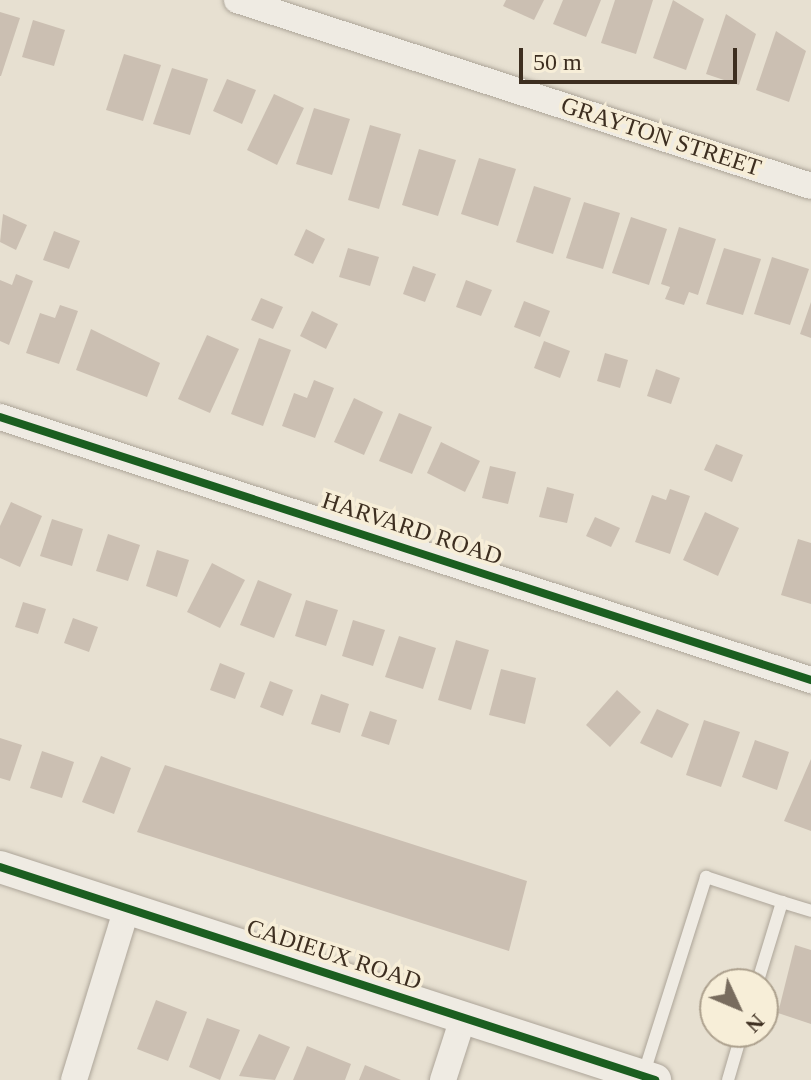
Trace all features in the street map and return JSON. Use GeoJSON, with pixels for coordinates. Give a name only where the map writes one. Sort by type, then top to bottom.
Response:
{"type":"FeatureCollection","features":[{"type":"Feature","properties":{"kind":"street","name":"GRAYTON STREET"},"geometry":{"type":"LineString","coordinates":[[237,0],[811,186]]}},
{"type":"Feature","properties":{"kind":"street","name":"HARVARD ROAD"},"geometry":{"type":"LineString","coordinates":[[0,417],[811,680]]}},
{"type":"Feature","properties":{"kind":"street","name":"CADIEUX ROAD"},"geometry":{"type":"LineString","coordinates":[[0,867],[649,1078]]}},
{"type":"Feature","properties":{"kind":"street"},"geometry":{"type":"LineString","coordinates":[[74,1080],[127,908]]}},
{"type":"Feature","properties":{"kind":"street"},"geometry":{"type":"LineString","coordinates":[[443,1080],[463,1018]]}},
{"type":"Feature","properties":{"kind":"lane"},"geometry":{"type":"LineString","coordinates":[[649,1078],[706,877],[811,911]]}},
{"type":"Feature","properties":{"kind":"lane"},"geometry":{"type":"LineString","coordinates":[[762,968],[782,902]]}},
{"type":"Feature","properties":{"kind":"lane"},"geometry":{"type":"LineString","coordinates":[[728,1080],[737,1048]]}},
{"type":"Feature","properties":{"kind":"building"},"geometry":{"type":"Polygon","coordinates":[[[506,0],[544,0],[534,20],[503,6],[506,0]]]}},
{"type":"Feature","properties":{"kind":"building"},"geometry":{"type":"Polygon","coordinates":[[[563,0],[601,0],[586,37],[553,24],[563,0]]]}},
{"type":"Feature","properties":{"kind":"building"},"geometry":{"type":"Polygon","coordinates":[[[615,0],[653,0],[636,54],[601,43],[615,0]]]}},
{"type":"Feature","properties":{"kind":"building"},"geometry":{"type":"Polygon","coordinates":[[[673,0],[704,19],[686,70],[653,58],[673,0]]]}},
{"type":"Feature","properties":{"kind":"building"},"geometry":{"type":"Polygon","coordinates":[[[0,12],[20,18],[1,76],[0,76],[0,12]]]}},
{"type":"Feature","properties":{"kind":"building"},"geometry":{"type":"Polygon","coordinates":[[[726,14],[756,34],[739,85],[706,74],[726,14]]]}},
{"type":"Feature","properties":{"kind":"building"},"geometry":{"type":"Polygon","coordinates":[[[33,20],[65,30],[54,66],[22,57],[33,20]]]}},
{"type":"Feature","properties":{"kind":"building"},"geometry":{"type":"Polygon","coordinates":[[[776,31],[806,51],[789,102],[756,90],[776,31]]]}},
{"type":"Feature","properties":{"kind":"building"},"geometry":{"type":"Polygon","coordinates":[[[124,54],[161,65],[143,121],[106,110],[124,54]]]}},
{"type":"Feature","properties":{"kind":"building"},"geometry":{"type":"Polygon","coordinates":[[[172,68],[208,79],[190,135],[153,124],[172,68]]]}},
{"type":"Feature","properties":{"kind":"building"},"geometry":{"type":"Polygon","coordinates":[[[227,79],[256,90],[242,124],[213,111],[227,79]]]}},
{"type":"Feature","properties":{"kind":"building"},"geometry":{"type":"Polygon","coordinates":[[[274,94],[304,108],[277,165],[247,150],[274,94]]]}},
{"type":"Feature","properties":{"kind":"building"},"geometry":{"type":"Polygon","coordinates":[[[314,108],[350,119],[332,175],[296,164],[314,108]]]}},
{"type":"Feature","properties":{"kind":"building"},"geometry":{"type":"Polygon","coordinates":[[[370,125],[401,134],[379,209],[348,200],[370,125]]]}},
{"type":"Feature","properties":{"kind":"building"},"geometry":{"type":"Polygon","coordinates":[[[419,149],[456,160],[438,216],[402,205],[419,149]]]}},
{"type":"Feature","properties":{"kind":"building"},"geometry":{"type":"Polygon","coordinates":[[[479,158],[516,169],[498,226],[461,214],[479,158]]]}},
{"type":"Feature","properties":{"kind":"building"},"geometry":{"type":"Polygon","coordinates":[[[534,186],[571,198],[553,254],[516,242],[534,186]]]}},
{"type":"Feature","properties":{"kind":"building"},"geometry":{"type":"Polygon","coordinates":[[[584,202],[620,213],[603,269],[566,258],[584,202]]]}},
{"type":"Feature","properties":{"kind":"building"},"geometry":{"type":"Polygon","coordinates":[[[3,214],[27,225],[16,250],[0,242],[3,214]]]}},
{"type":"Feature","properties":{"kind":"building"},"geometry":{"type":"Polygon","coordinates":[[[631,217],[667,229],[649,285],[612,273],[631,217]]]}},
{"type":"Feature","properties":{"kind":"building"},"geometry":{"type":"Polygon","coordinates":[[[679,227],[716,239],[698,295],[689,292],[684,305],[665,299],[670,287],[661,284],[679,227]]]}},
{"type":"Feature","properties":{"kind":"building"},"geometry":{"type":"Polygon","coordinates":[[[306,229],[325,239],[313,264],[294,255],[306,229]]]}},
{"type":"Feature","properties":{"kind":"building"},"geometry":{"type":"Polygon","coordinates":[[[54,231],[80,241],[69,269],[43,260],[54,231]]]}},
{"type":"Feature","properties":{"kind":"building"},"geometry":{"type":"Polygon","coordinates":[[[348,248],[379,257],[370,286],[339,277],[348,248]]]}},
{"type":"Feature","properties":{"kind":"building"},"geometry":{"type":"Polygon","coordinates":[[[724,248],[761,259],[743,315],[706,304],[724,248]]]}},
{"type":"Feature","properties":{"kind":"building"},"geometry":{"type":"Polygon","coordinates":[[[772,257],[809,269],[790,325],[754,314],[772,257]]]}},
{"type":"Feature","properties":{"kind":"building"},"geometry":{"type":"Polygon","coordinates":[[[413,266],[436,274],[425,302],[403,294],[413,266]]]}},
{"type":"Feature","properties":{"kind":"building"},"geometry":{"type":"Polygon","coordinates":[[[16,274],[33,281],[9,345],[0,341],[0,280],[12,285],[16,274]]]}},
{"type":"Feature","properties":{"kind":"building"},"geometry":{"type":"Polygon","coordinates":[[[466,280],[492,290],[481,316],[456,307],[466,280]]]}},
{"type":"Feature","properties":{"kind":"building"},"geometry":{"type":"Polygon","coordinates":[[[261,298],[283,307],[273,329],[251,320],[261,298]]]}},
{"type":"Feature","properties":{"kind":"building"},"geometry":{"type":"Polygon","coordinates":[[[524,301],[550,311],[540,337],[514,327],[524,301]]]}},
{"type":"Feature","properties":{"kind":"building"},"geometry":{"type":"Polygon","coordinates":[[[811,302],[811,338],[800,334],[811,302]]]}},
{"type":"Feature","properties":{"kind":"building"},"geometry":{"type":"Polygon","coordinates":[[[60,305],[78,311],[59,364],[26,353],[40,313],[55,318],[60,305]]]}},
{"type":"Feature","properties":{"kind":"building"},"geometry":{"type":"Polygon","coordinates":[[[312,311],[338,324],[326,349],[300,336],[312,311]]]}},
{"type":"Feature","properties":{"kind":"building"},"geometry":{"type":"Polygon","coordinates":[[[91,329],[160,363],[147,397],[76,370],[91,329]]]}},
{"type":"Feature","properties":{"kind":"building"},"geometry":{"type":"Polygon","coordinates":[[[207,335],[239,349],[210,413],[178,399],[207,335]]]}},
{"type":"Feature","properties":{"kind":"building"},"geometry":{"type":"Polygon","coordinates":[[[259,338],[291,350],[263,426],[231,414],[259,338]]]}},
{"type":"Feature","properties":{"kind":"building"},"geometry":{"type":"Polygon","coordinates":[[[544,341],[570,351],[560,378],[534,368],[544,341]]]}},
{"type":"Feature","properties":{"kind":"building"},"geometry":{"type":"Polygon","coordinates":[[[605,353],[628,360],[620,388],[597,381],[605,353]]]}},
{"type":"Feature","properties":{"kind":"building"},"geometry":{"type":"Polygon","coordinates":[[[656,369],[680,378],[671,404],[647,396],[656,369]]]}},
{"type":"Feature","properties":{"kind":"building"},"geometry":{"type":"Polygon","coordinates":[[[314,380],[334,388],[315,438],[282,426],[294,393],[307,398],[314,380]]]}},
{"type":"Feature","properties":{"kind":"building"},"geometry":{"type":"Polygon","coordinates":[[[354,398],[383,412],[364,455],[334,442],[354,398]]]}},
{"type":"Feature","properties":{"kind":"building"},"geometry":{"type":"Polygon","coordinates":[[[399,413],[432,427],[412,474],[379,461],[399,413]]]}},
{"type":"Feature","properties":{"kind":"building"},"geometry":{"type":"Polygon","coordinates":[[[441,442],[480,461],[465,492],[427,473],[441,442]]]}},
{"type":"Feature","properties":{"kind":"building"},"geometry":{"type":"Polygon","coordinates":[[[716,444],[743,455],[732,482],[704,470],[716,444]]]}},
{"type":"Feature","properties":{"kind":"building"},"geometry":{"type":"Polygon","coordinates":[[[490,466],[516,472],[508,504],[482,498],[490,466]]]}},
{"type":"Feature","properties":{"kind":"building"},"geometry":{"type":"Polygon","coordinates":[[[547,487],[574,494],[567,523],[539,517],[547,487]]]}},
{"type":"Feature","properties":{"kind":"building"},"geometry":{"type":"Polygon","coordinates":[[[670,489],[690,496],[670,554],[635,542],[652,495],[666,500],[670,489]]]}},
{"type":"Feature","properties":{"kind":"building"},"geometry":{"type":"Polygon","coordinates":[[[11,502],[42,516],[20,567],[0,558],[0,526],[11,502]]]}},
{"type":"Feature","properties":{"kind":"building"},"geometry":{"type":"Polygon","coordinates":[[[705,512],[739,528],[718,576],[683,560],[705,512]]]}},
{"type":"Feature","properties":{"kind":"building"},"geometry":{"type":"Polygon","coordinates":[[[595,517],[620,528],[611,547],[586,536],[595,517]]]}},
{"type":"Feature","properties":{"kind":"building"},"geometry":{"type":"Polygon","coordinates":[[[52,519],[83,529],[72,566],[40,556],[52,519]]]}},
{"type":"Feature","properties":{"kind":"building"},"geometry":{"type":"Polygon","coordinates":[[[108,534],[140,545],[128,581],[96,571],[108,534]]]}},
{"type":"Feature","properties":{"kind":"building"},"geometry":{"type":"Polygon","coordinates":[[[798,539],[811,543],[811,604],[781,595],[798,539]]]}},
{"type":"Feature","properties":{"kind":"building"},"geometry":{"type":"Polygon","coordinates":[[[157,550],[189,560],[177,597],[146,586],[157,550]]]}},
{"type":"Feature","properties":{"kind":"building"},"geometry":{"type":"Polygon","coordinates":[[[212,563],[245,580],[220,628],[187,612],[212,563]]]}},
{"type":"Feature","properties":{"kind":"building"},"geometry":{"type":"Polygon","coordinates":[[[258,580],[292,594],[274,638],[240,625],[258,580]]]}},
{"type":"Feature","properties":{"kind":"building"},"geometry":{"type":"Polygon","coordinates":[[[306,600],[338,610],[326,646],[295,636],[306,600]]]}},
{"type":"Feature","properties":{"kind":"building"},"geometry":{"type":"Polygon","coordinates":[[[23,602],[46,609],[38,634],[15,627],[23,602]]]}},
{"type":"Feature","properties":{"kind":"building"},"geometry":{"type":"Polygon","coordinates":[[[73,618],[98,627],[89,652],[64,643],[73,618]]]}},
{"type":"Feature","properties":{"kind":"building"},"geometry":{"type":"Polygon","coordinates":[[[353,620],[385,630],[373,666],[342,656],[353,620]]]}},
{"type":"Feature","properties":{"kind":"building"},"geometry":{"type":"Polygon","coordinates":[[[399,636],[436,648],[423,689],[385,677],[399,636]]]}},
{"type":"Feature","properties":{"kind":"building"},"geometry":{"type":"Polygon","coordinates":[[[456,640],[489,650],[471,710],[438,700],[456,640]]]}},
{"type":"Feature","properties":{"kind":"building"},"geometry":{"type":"Polygon","coordinates":[[[220,663],[245,673],[235,699],[210,690],[220,663]]]}},
{"type":"Feature","properties":{"kind":"building"},"geometry":{"type":"Polygon","coordinates":[[[501,669],[536,678],[525,724],[489,715],[501,669]]]}},
{"type":"Feature","properties":{"kind":"building"},"geometry":{"type":"Polygon","coordinates":[[[270,681],[293,690],[283,716],[260,707],[270,681]]]}},
{"type":"Feature","properties":{"kind":"building"},"geometry":{"type":"Polygon","coordinates":[[[617,690],[641,712],[610,747],[586,725],[617,690]]]}},
{"type":"Feature","properties":{"kind":"building"},"geometry":{"type":"Polygon","coordinates":[[[321,694],[349,704],[340,733],[311,724],[321,694]]]}},
{"type":"Feature","properties":{"kind":"building"},"geometry":{"type":"Polygon","coordinates":[[[657,709],[689,724],[672,758],[640,743],[657,709]]]}},
{"type":"Feature","properties":{"kind":"building"},"geometry":{"type":"Polygon","coordinates":[[[370,711],[397,720],[389,745],[361,736],[370,711]]]}},
{"type":"Feature","properties":{"kind":"building"},"geometry":{"type":"Polygon","coordinates":[[[704,720],[740,732],[721,787],[686,775],[704,720]]]}},
{"type":"Feature","properties":{"kind":"building"},"geometry":{"type":"Polygon","coordinates":[[[0,738],[22,745],[10,781],[0,778],[0,738]]]}},
{"type":"Feature","properties":{"kind":"building"},"geometry":{"type":"Polygon","coordinates":[[[755,740],[789,752],[777,790],[742,777],[755,740]]]}},
{"type":"Feature","properties":{"kind":"building"},"geometry":{"type":"Polygon","coordinates":[[[42,751],[74,762],[62,798],[30,788],[42,751]]]}},
{"type":"Feature","properties":{"kind":"building"},"geometry":{"type":"Polygon","coordinates":[[[101,756],[131,768],[114,814],[82,802],[101,756]]]}},
{"type":"Feature","properties":{"kind":"building"},"geometry":{"type":"Polygon","coordinates":[[[811,759],[811,831],[784,821],[811,759]]]}},
{"type":"Feature","properties":{"kind":"building"},"geometry":{"type":"Polygon","coordinates":[[[165,765],[527,881],[509,951],[137,832],[165,765]]]}},
{"type":"Feature","properties":{"kind":"building"},"geometry":{"type":"Polygon","coordinates":[[[795,945],[811,950],[811,1024],[779,1013],[795,945]]]}},
{"type":"Feature","properties":{"kind":"building"},"geometry":{"type":"Polygon","coordinates":[[[156,1000],[187,1012],[168,1061],[137,1049],[156,1000]]]}},
{"type":"Feature","properties":{"kind":"building"},"geometry":{"type":"Polygon","coordinates":[[[207,1018],[240,1030],[220,1080],[189,1067],[207,1018]]]}},
{"type":"Feature","properties":{"kind":"building"},"geometry":{"type":"Polygon","coordinates":[[[259,1034],[290,1047],[275,1080],[239,1076],[259,1034]]]}},
{"type":"Feature","properties":{"kind":"building"},"geometry":{"type":"Polygon","coordinates":[[[307,1046],[351,1064],[345,1080],[293,1080],[307,1046]]]}},
{"type":"Feature","properties":{"kind":"building"},"geometry":{"type":"Polygon","coordinates":[[[365,1065],[401,1080],[359,1080],[365,1065]]]}},
{"type":"Feature","properties":{"kind":"cycle path"},"geometry":{"type":"LineString","coordinates":[[0,417],[811,680]]}},
{"type":"Feature","properties":{"kind":"cycle path"},"geometry":{"type":"LineString","coordinates":[[0,867],[655,1080]]}}]}
